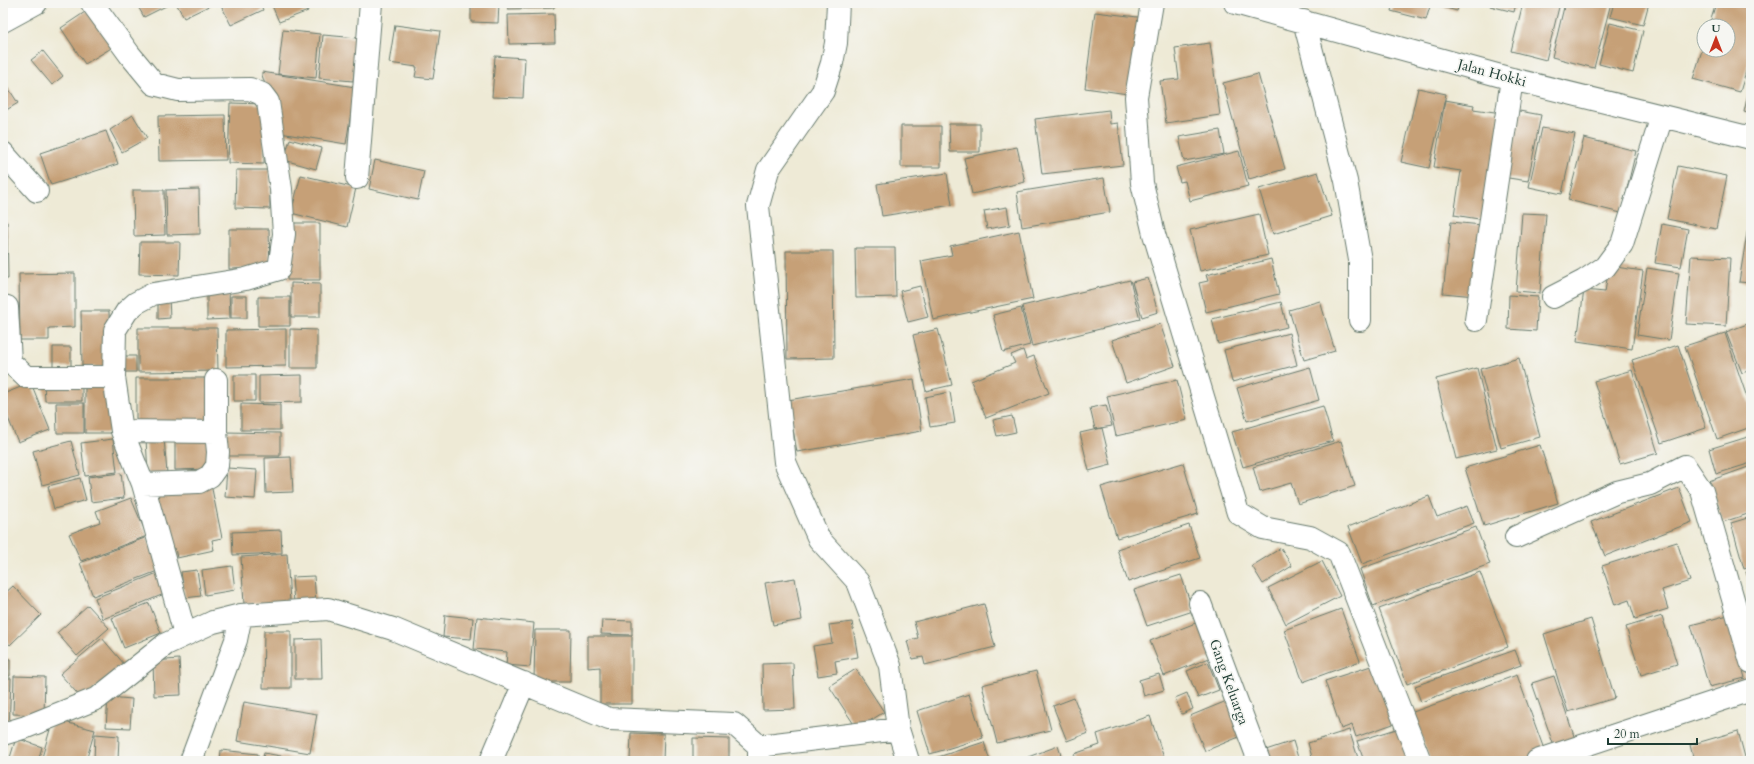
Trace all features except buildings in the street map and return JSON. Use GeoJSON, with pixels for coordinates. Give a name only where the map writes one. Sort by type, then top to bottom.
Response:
{"type":"FeatureCollection","features":[{"type":"Feature","properties":{"kind":"street"},"geometry":{"type":"LineString","coordinates":[[3,21],[36,3]]}},
{"type":"Feature","properties":{"kind":"street"},"geometry":{"type":"LineString","coordinates":[[92,3],[130,56],[154,84],[178,90],[250,89],[262,94],[268,102],[281,189],[284,234],[279,269],[246,279],[152,294],[136,303],[127,311],[115,330],[114,377],[122,431],[143,484],[185,634]]}},
{"type":"Feature","properties":{"kind":"street"},"geometry":{"type":"LineString","coordinates":[[357,178],[371,3]]}},
{"type":"Feature","properties":{"kind":"street"},"geometry":{"type":"LineString","coordinates":[[838,3],[836,43],[832,63],[823,91],[768,170],[758,206],[785,462],[818,539],[858,582],[890,666],[898,729],[908,761]]}},
{"type":"Feature","properties":{"kind":"street"},"geometry":{"type":"LineString","coordinates":[[1152,3],[1136,97],[1142,183],[1154,234],[1238,513],[1263,528],[1310,537],[1339,553],[1420,761]]}},
{"type":"Feature","properties":{"kind":"street","name":"Jalan Hokki"},"geometry":{"type":"LineString","coordinates":[[1235,3],[1512,79],[1751,138]]}},
{"type":"Feature","properties":{"kind":"street"},"geometry":{"type":"LineString","coordinates":[[1304,21],[1346,181],[1360,260],[1360,320]]}},
{"type":"Feature","properties":{"kind":"street"},"geometry":{"type":"LineString","coordinates":[[1476,320],[1512,79]]}},
{"type":"Feature","properties":{"kind":"street"},"geometry":{"type":"LineString","coordinates":[[1553,297],[1584,281],[1605,267],[1622,244],[1662,116]]}},
{"type":"Feature","properties":{"kind":"street"},"geometry":{"type":"LineString","coordinates":[[3,153],[37,191]]}},
{"type":"Feature","properties":{"kind":"street"},"geometry":{"type":"LineString","coordinates":[[3,306],[7,307],[10,362],[26,377],[114,377]]}},
{"type":"Feature","properties":{"kind":"street"},"geometry":{"type":"LineString","coordinates":[[143,484],[199,482],[210,476],[216,466],[218,452],[216,432],[216,380]]}},
{"type":"Feature","properties":{"kind":"street"},"geometry":{"type":"LineString","coordinates":[[122,431],[216,432]]}},
{"type":"Feature","properties":{"kind":"street"},"geometry":{"type":"LineString","coordinates":[[1516,537],[1617,492],[1650,484],[1685,466],[1702,491],[1751,662]]}},
{"type":"Feature","properties":{"kind":"street","name":"Gang Keluarga"},"geometry":{"type":"LineString","coordinates":[[1200,603],[1259,761]]}},
{"type":"Feature","properties":{"kind":"street"},"geometry":{"type":"LineString","coordinates":[[3,734],[26,727],[98,698],[166,644],[213,622],[241,615],[328,609],[393,629],[609,719],[734,724],[759,754],[898,729]]}},
{"type":"Feature","properties":{"kind":"street"},"geometry":{"type":"LineString","coordinates":[[191,761],[236,640],[241,615]]}},
{"type":"Feature","properties":{"kind":"street"},"geometry":{"type":"LineString","coordinates":[[491,761],[524,683]]}},
{"type":"Feature","properties":{"kind":"street"},"geometry":{"type":"LineString","coordinates":[[1546,760],[1751,690]]}}]}
